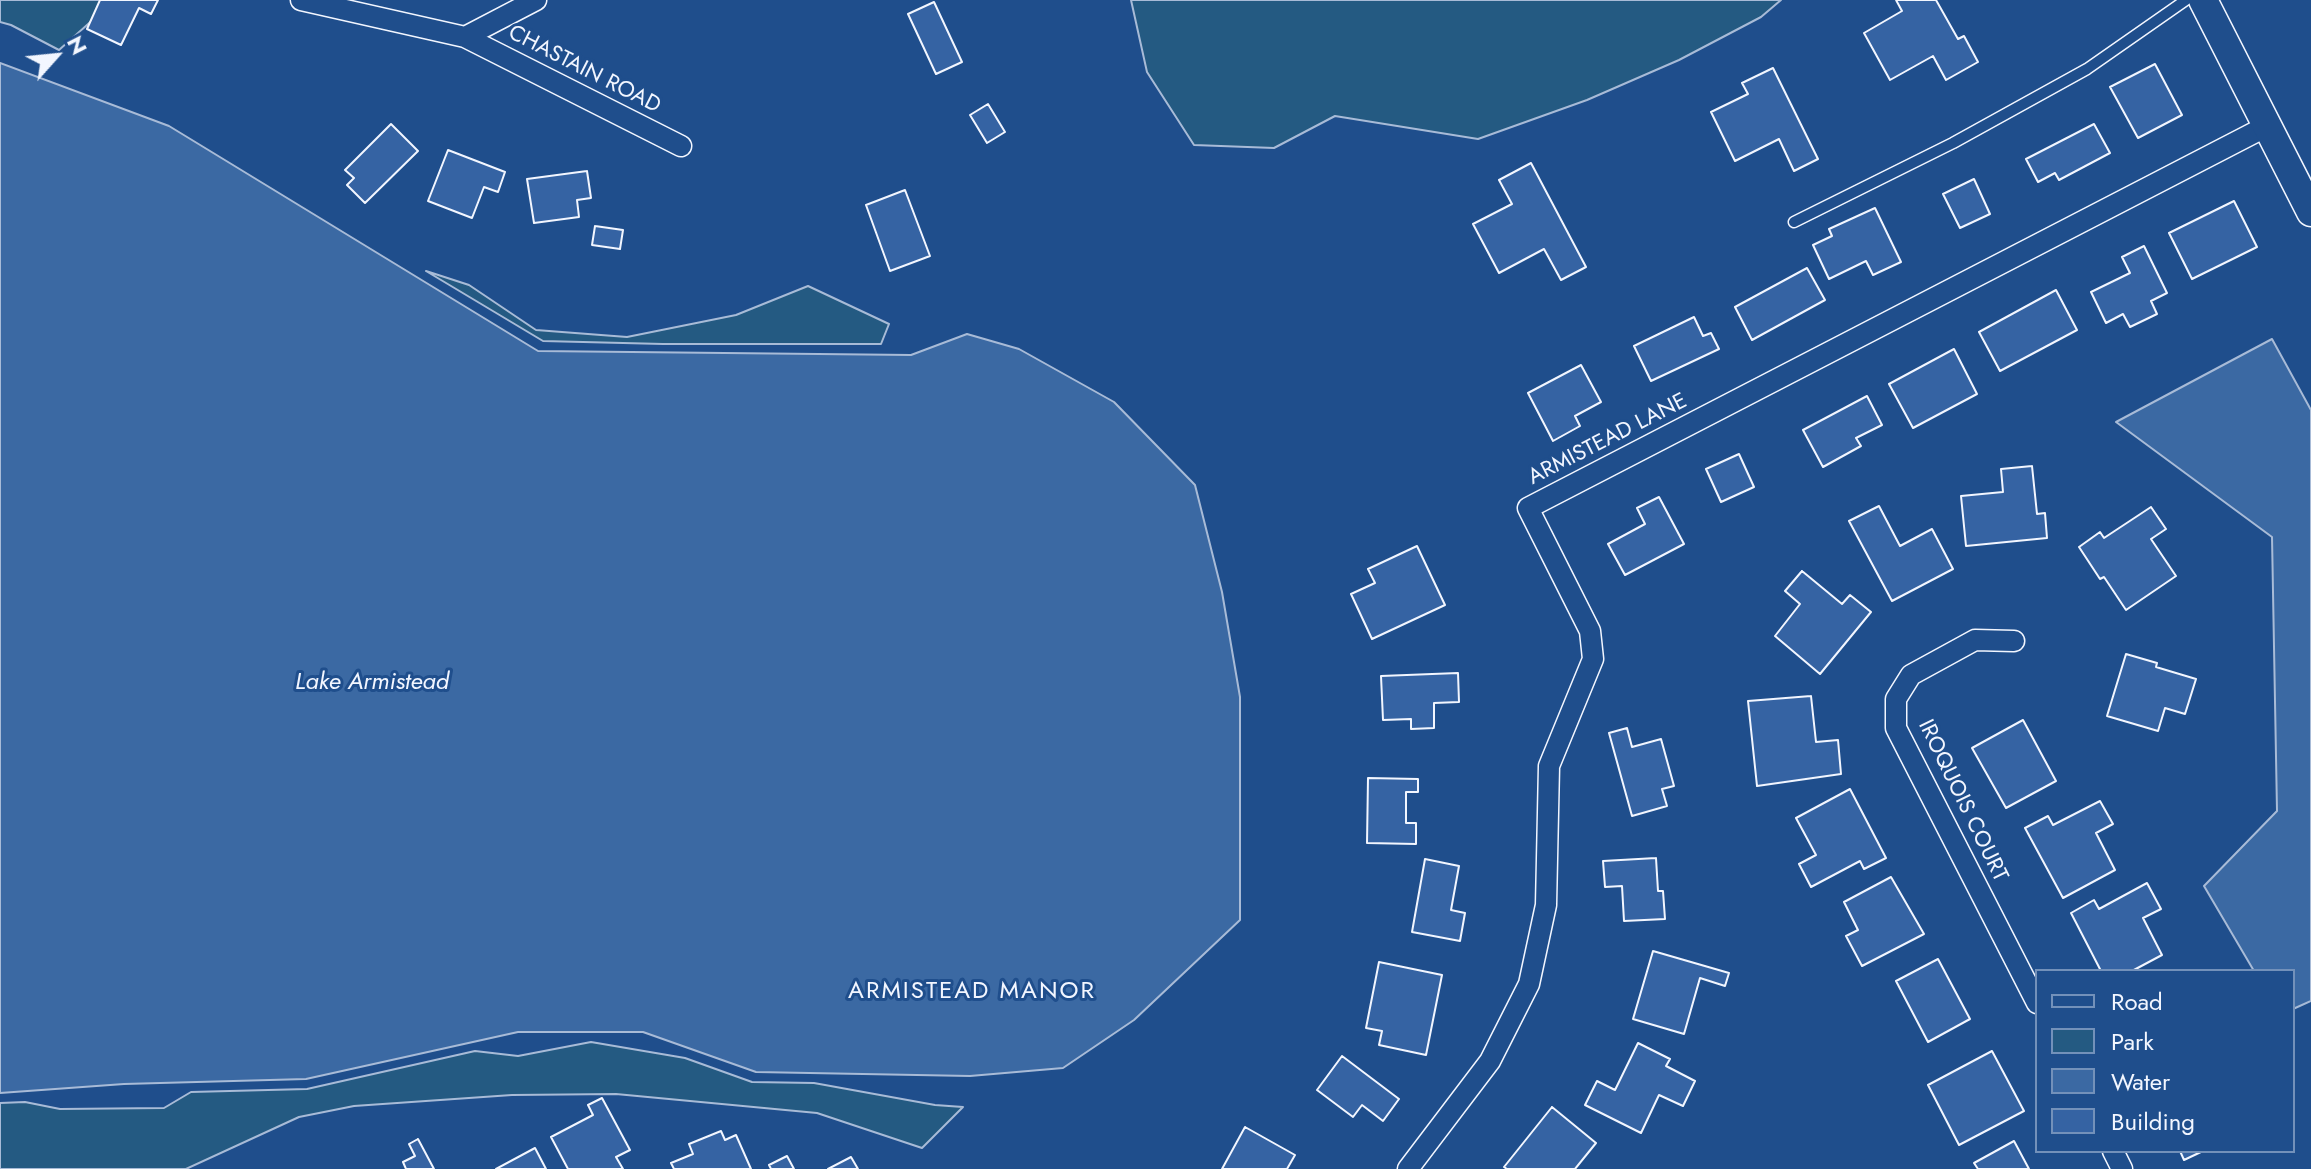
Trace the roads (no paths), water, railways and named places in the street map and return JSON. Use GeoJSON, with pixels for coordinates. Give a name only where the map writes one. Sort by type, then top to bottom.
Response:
{"type":"FeatureCollection","features":[{"type":"Feature","properties":{"kind":"street","name":"CHASTAIN ROAD"},"geometry":{"type":"LineString","coordinates":[[301,0],[465,37],[681,146]]}},
{"type":"Feature","properties":{"kind":"street","name":"CHASTAIN ROAD"},"geometry":{"type":"LineString","coordinates":[[465,37],[536,0]]}},
{"type":"Feature","properties":{"kind":"street"},"geometry":{"type":"LineString","coordinates":[[2203,0],[2311,212]]}},
{"type":"Feature","properties":{"kind":"street","name":"ARMISTEAD LANE"},"geometry":{"type":"LineString","coordinates":[[1408,1169],[1490,1061],[1529,984],[1546,905],[1549,766],[1593,659],[1590,631],[1528,508],[2267,126]]}},
{"type":"Feature","properties":{"kind":"street","name":"IROQUOIS COURT"},"geometry":{"type":"LineString","coordinates":[[2014,641],[1975,640],[1911,675],[1896,699],[1896,728],[2035,999]]}},
{"type":"Feature","properties":{"kind":"lane"},"geometry":{"type":"LineString","coordinates":[[1794,222],[1953,143],[2087,69],[2186,0]]}},
{"type":"Feature","properties":{"kind":"water","name":"Lake Armistead"},"geometry":{"type":"Polygon","coordinates":[[[0,63],[169,126],[538,351],[911,355],[967,334],[1019,349],[1114,402],[1195,485],[1222,592],[1240,697],[1240,920],[1134,1020],[1063,1068],[970,1076],[756,1072],[643,1032],[518,1032],[306,1079],[124,1084],[0,1093],[0,63]]]}},
{"type":"Feature","properties":{"kind":"water"},"geometry":{"type":"Polygon","coordinates":[[[2272,339],[2311,410],[2311,1001],[2295,1008],[2295,969],[2253,969],[2204,886],[2277,811],[2272,537],[2116,422],[2272,339]]]}},
{"type":"Feature","properties":{"kind":"district","name":"ARMISTEAD MANOR"},"geometry":{"type":"Point","coordinates":[972,992]}}]}
